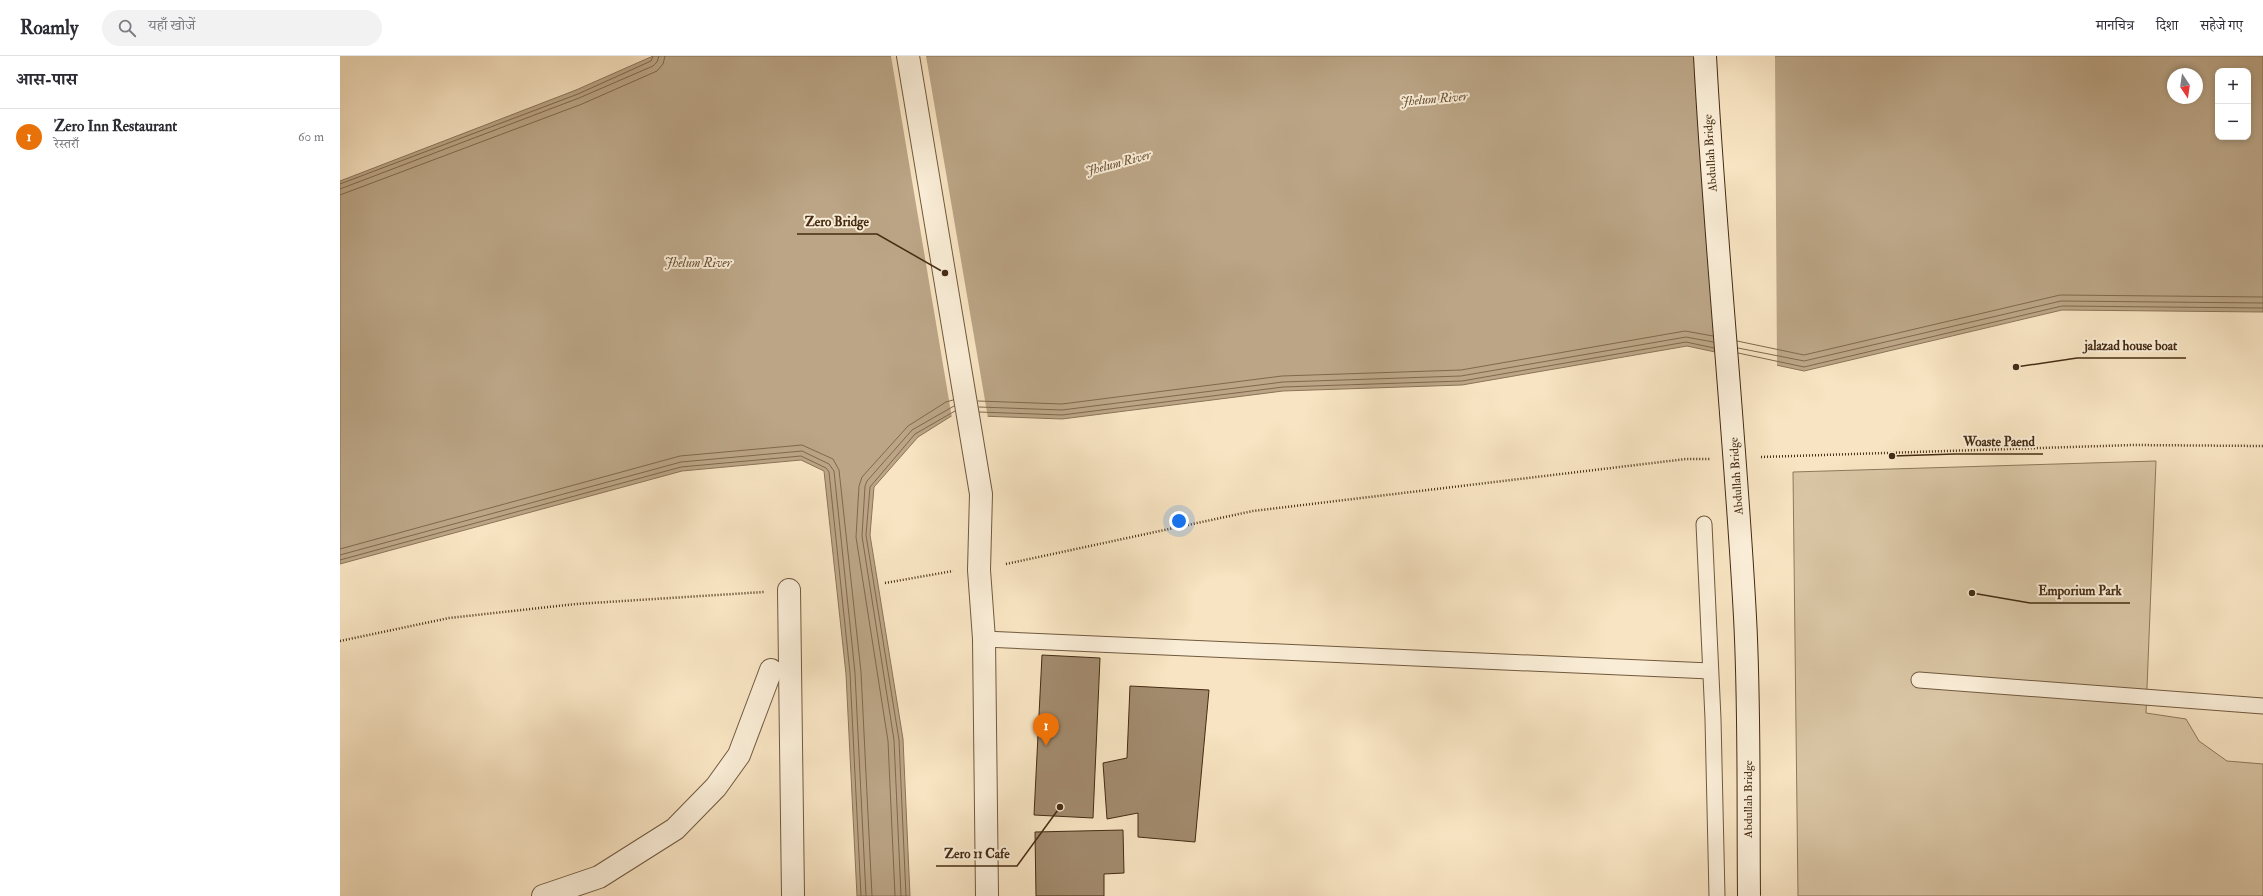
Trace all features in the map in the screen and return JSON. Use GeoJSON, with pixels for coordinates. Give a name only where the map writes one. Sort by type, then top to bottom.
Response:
{"type":"FeatureCollection","features":[{"type":"Feature","properties":{"kind":"street"},"geometry":{"type":"LineString","coordinates":[[908,56],[981,494],[979,570],[984,639],[987,896]]}},
{"type":"Feature","properties":{"kind":"street","name":"Abdullah Bridge"},"geometry":{"type":"LineString","coordinates":[[1705,56],[1721,307],[1732,415],[1745,620],[1749,896]]}},
{"type":"Feature","properties":{"kind":"street"},"geometry":{"type":"LineString","coordinates":[[789,590],[793,896]]}},
{"type":"Feature","properties":{"kind":"street"},"geometry":{"type":"LineString","coordinates":[[543,896],[599,877],[676,829],[716,787],[739,754],[772,670]]}},
{"type":"Feature","properties":{"kind":"lane"},"geometry":{"type":"LineString","coordinates":[[1704,524],[1710,671],[1716,896]]}},
{"type":"Feature","properties":{"kind":"lane"},"geometry":{"type":"LineString","coordinates":[[984,639],[1710,671]]}},
{"type":"Feature","properties":{"kind":"lane"},"geometry":{"type":"LineString","coordinates":[[1919,680],[2263,706]]}},
{"type":"Feature","properties":{"kind":"path"},"geometry":{"type":"LineString","coordinates":[[1757,457],[2132,445],[2263,446]]}},
{"type":"Feature","properties":{"kind":"path"},"geometry":{"type":"LineString","coordinates":[[885,583],[952,571],[979,570],[1253,510],[1686,459],[1718,458]]}},
{"type":"Feature","properties":{"kind":"path"},"geometry":{"type":"LineString","coordinates":[[340,641],[449,618],[576,604],[789,590]]}},
{"type":"Feature","properties":{"kind":"shaded area"},"geometry":{"type":"Polygon","coordinates":[[[2156,461],[2146,713],[2186,719],[2199,741],[2227,761],[2263,764],[2263,896],[1798,896],[1793,472],[2156,461]]]}},
{"type":"Feature","properties":{"kind":"water","name":"Jhelum River"},"geometry":{"type":"Polygon","coordinates":[[[653,56],[2263,56],[2263,312],[2062,310],[1804,371],[1687,346],[1462,385],[1283,391],[1062,419],[953,415],[918,437],[874,487],[870,535],[903,739],[910,896],[857,896],[846,674],[824,471],[801,460],[682,471],[340,564],[340,181],[576,90],[653,56]]]}},
{"type":"Feature","properties":{"kind":"pier"},"geometry":{"type":"Polygon","coordinates":[[[891,56],[926,56],[988,418],[952,418],[891,56]]]}},
{"type":"Feature","properties":{"kind":"pier"},"geometry":{"type":"Polygon","coordinates":[[[1715,56],[1775,56],[1777,367],[1717,354],[1715,56]]]}},
{"type":"Feature","properties":{"kind":"building"},"geometry":{"type":"Polygon","coordinates":[[[1042,655],[1100,658],[1093,818],[1034,815],[1042,655]]]}},
{"type":"Feature","properties":{"kind":"building"},"geometry":{"type":"Polygon","coordinates":[[[1130,686],[1209,690],[1195,842],[1138,837],[1138,813],[1107,819],[1103,763],[1127,758],[1130,686]]]}},
{"type":"Feature","properties":{"kind":"building"},"geometry":{"type":"Polygon","coordinates":[[[1123,830],[1124,873],[1104,874],[1104,896],[1036,896],[1035,832],[1123,830]]]}},
{"type":"Feature","properties":{"kind":"place","name":"Zero Bridge"},"geometry":{"type":"Point","coordinates":[945,273]}},
{"type":"Feature","properties":{"kind":"place","name":"jalazad house boat"},"geometry":{"type":"Point","coordinates":[2016,367]}},
{"type":"Feature","properties":{"kind":"place","name":"Woaste Paend"},"geometry":{"type":"Point","coordinates":[1892,456]}},
{"type":"Feature","properties":{"kind":"place","name":"Emporium Park"},"geometry":{"type":"Point","coordinates":[1972,593]}},
{"type":"Feature","properties":{"kind":"place","name":"Zero Inn Restaurant"},"geometry":{"type":"Point","coordinates":[1046,746]}},
{"type":"Feature","properties":{"kind":"place","name":"Zero 11 Cafe"},"geometry":{"type":"Point","coordinates":[1060,807]}}]}
